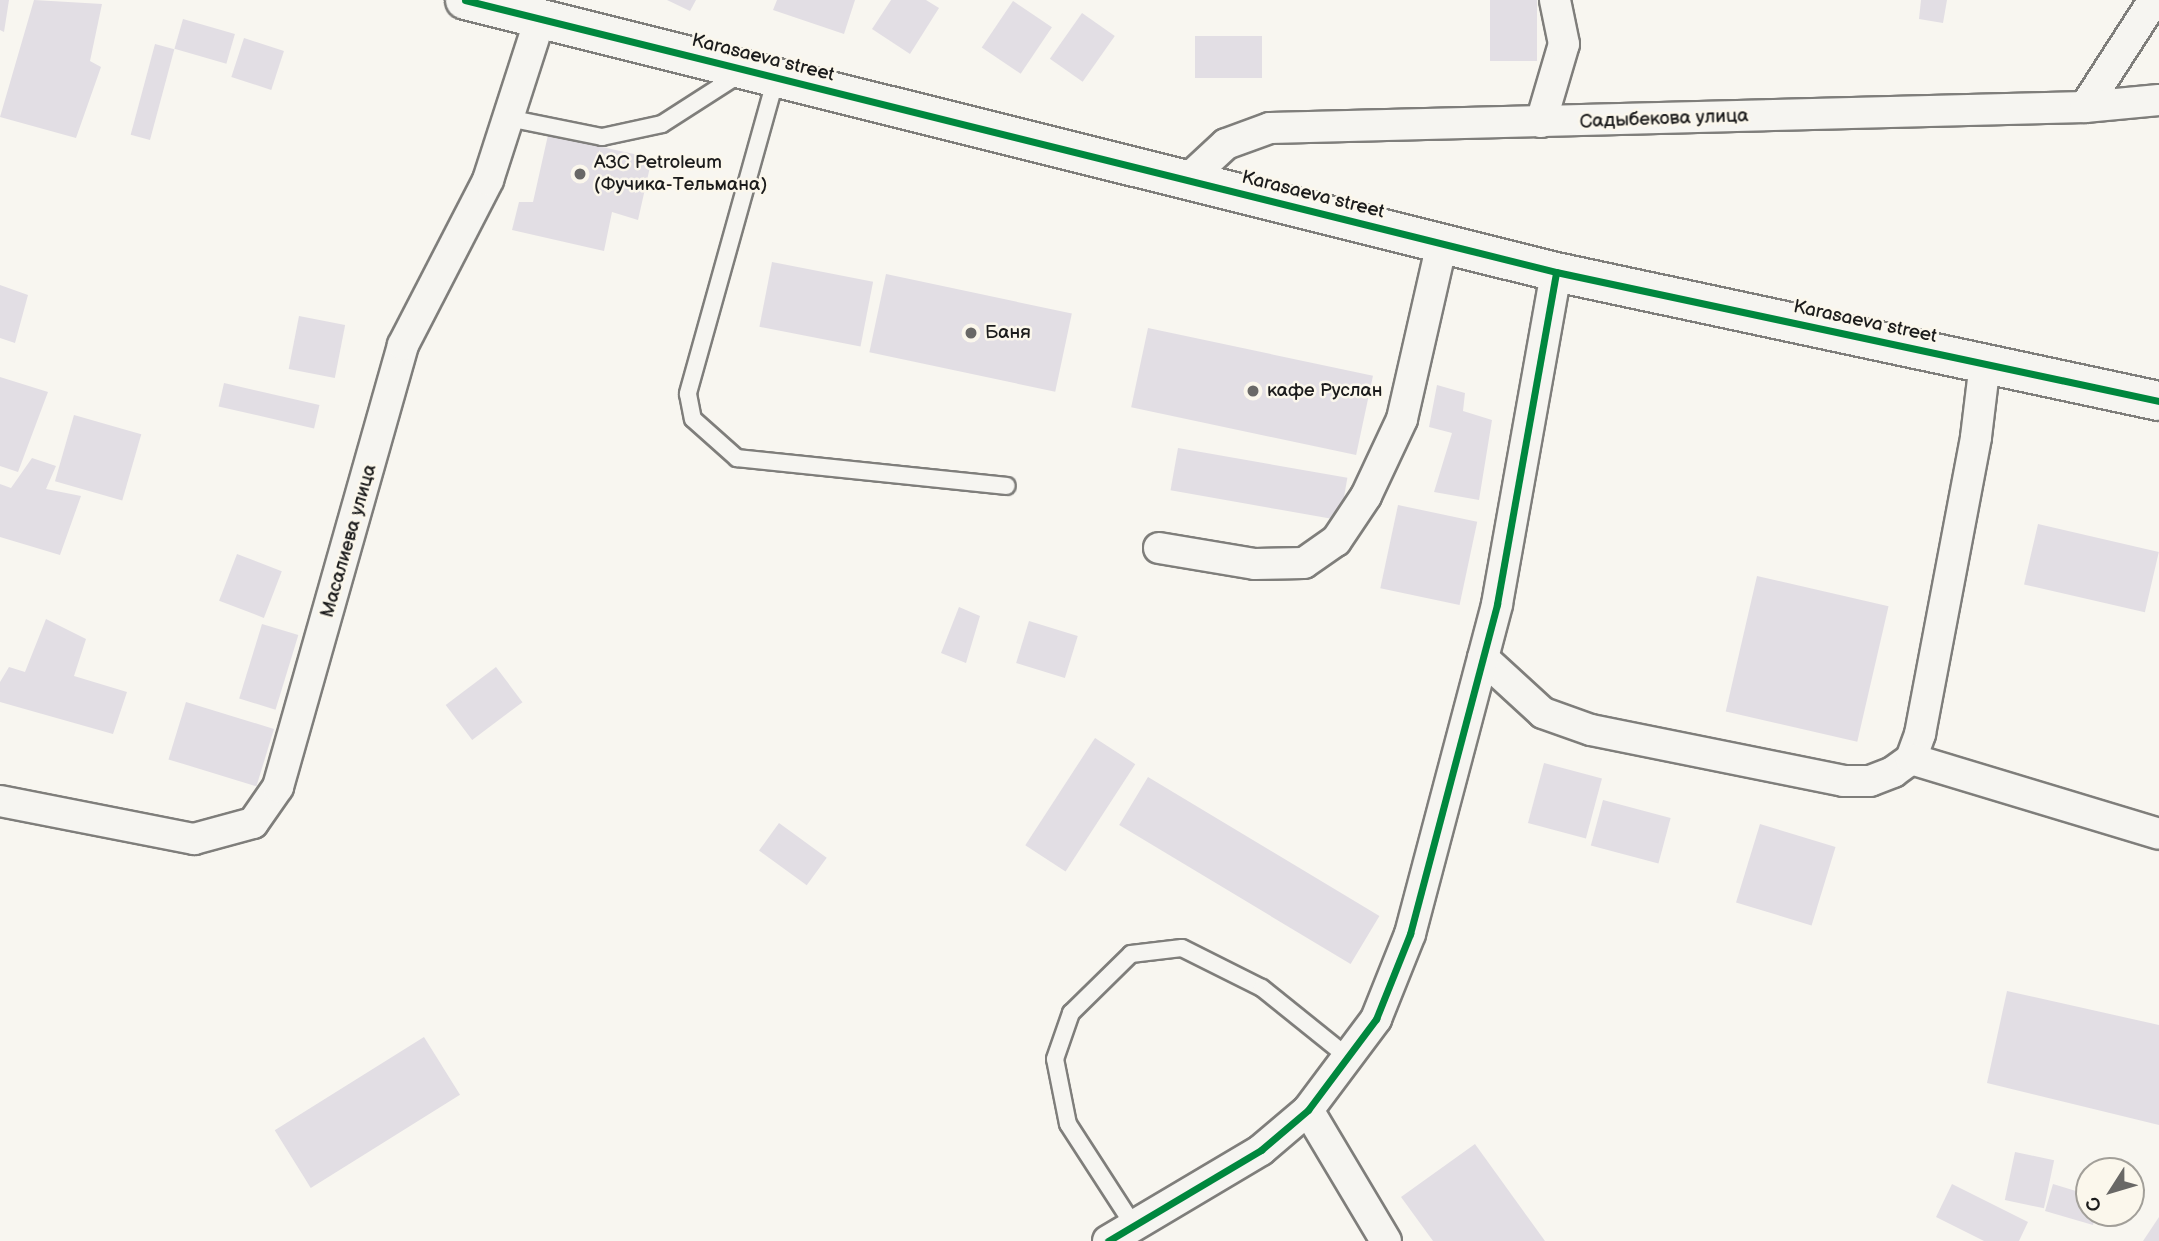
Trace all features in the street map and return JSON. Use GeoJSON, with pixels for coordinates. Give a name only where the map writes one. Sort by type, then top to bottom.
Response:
{"type":"FeatureCollection","features":[{"type":"Feature","properties":{"kind":"street","name":"Karasaeva street"},"geometry":{"type":"LineString","coordinates":[[464,0],[1556,272],[2159,401]]}},
{"type":"Feature","properties":{"kind":"street"},"geometry":{"type":"LineString","coordinates":[[1541,122],[1564,44],[1555,0]]}},
{"type":"Feature","properties":{"kind":"street"},"geometry":{"type":"LineString","coordinates":[[2085,107],[2154,0]]}},
{"type":"Feature","properties":{"kind":"street","name":"Масалиева улица"},"geometry":{"type":"LineString","coordinates":[[0,802],[194,839],[253,823],[278,787],[403,345],[488,180],[540,19]]}},
{"type":"Feature","properties":{"kind":"street","name":"Садыбекова улица"},"geometry":{"type":"LineString","coordinates":[[1186,181],[1226,144],[1270,128],[2085,107],[2159,100]]}},
{"type":"Feature","properties":{"kind":"street"},"geometry":{"type":"LineString","coordinates":[[1159,548],[1255,564],[1304,563],[1336,541],[1366,496],[1402,419],[1442,243]]}},
{"type":"Feature","properties":{"kind":"street"},"geometry":{"type":"LineString","coordinates":[[1108,1241],[1261,1150],[1308,1110],[1376,1020],[1410,934],[1497,604],[1556,272]]}},
{"type":"Feature","properties":{"kind":"street"},"geometry":{"type":"LineString","coordinates":[[1911,759],[1946,606],[1985,363]]}},
{"type":"Feature","properties":{"kind":"street"},"geometry":{"type":"LineString","coordinates":[[1483,658],[1542,713],[1591,730],[1843,781],[1870,781],[1911,759],[2159,834]]}},
{"type":"Feature","properties":{"kind":"street"},"geometry":{"type":"LineString","coordinates":[[1308,1110],[1386,1241]]}},
{"type":"Feature","properties":{"kind":"lane"},"geometry":{"type":"LineString","coordinates":[[508,118],[602,137],[662,124],[761,74]]}},
{"type":"Feature","properties":{"kind":"lane"},"geometry":{"type":"LineString","coordinates":[[761,74],[688,394],[694,419],[737,458],[1007,486]]}},
{"type":"Feature","properties":{"kind":"lane"},"geometry":{"type":"LineString","coordinates":[[1134,1226],[1068,1124],[1055,1059],[1071,1013],[1131,954],[1182,948],[1262,988],[1349,1058]]}},
{"type":"Feature","properties":{"kind":"building"},"geometry":{"type":"Polygon","coordinates":[[[0,0],[9,0],[4,32],[0,30],[0,0]]]}},
{"type":"Feature","properties":{"kind":"building"},"geometry":{"type":"Polygon","coordinates":[[[34,0],[102,4],[90,61],[101,67],[76,138],[0,117],[34,0]]]}},
{"type":"Feature","properties":{"kind":"building"},"geometry":{"type":"Polygon","coordinates":[[[667,0],[696,0],[690,11],[667,0]]]}},
{"type":"Feature","properties":{"kind":"building"},"geometry":{"type":"Polygon","coordinates":[[[777,0],[855,0],[844,34],[773,10],[777,0]]]}},
{"type":"Feature","properties":{"kind":"building"},"geometry":{"type":"Polygon","coordinates":[[[891,0],[926,0],[939,8],[910,54],[872,29],[891,0]]]}},
{"type":"Feature","properties":{"kind":"building"},"geometry":{"type":"Polygon","coordinates":[[[1490,0],[1537,0],[1537,61],[1490,61],[1490,0]]]}},
{"type":"Feature","properties":{"kind":"building"},"geometry":{"type":"Polygon","coordinates":[[[1921,0],[1947,0],[1943,23],[1919,19],[1921,0]]]}},
{"type":"Feature","properties":{"kind":"building"},"geometry":{"type":"Polygon","coordinates":[[[1013,1],[1052,27],[1021,74],[982,47],[1013,1]]]}},
{"type":"Feature","properties":{"kind":"building"},"geometry":{"type":"Polygon","coordinates":[[[1082,13],[1115,36],[1083,82],[1050,59],[1082,13]]]}},
{"type":"Feature","properties":{"kind":"building"},"geometry":{"type":"Polygon","coordinates":[[[183,19],[235,34],[226,64],[174,49],[183,19]]]}},
{"type":"Feature","properties":{"kind":"building"},"geometry":{"type":"Polygon","coordinates":[[[1195,36],[1262,36],[1262,78],[1195,78],[1195,36]]]}},
{"type":"Feature","properties":{"kind":"building"},"geometry":{"type":"Polygon","coordinates":[[[244,38],[284,51],[271,90],[231,77],[244,38]]]}},
{"type":"Feature","properties":{"kind":"building"},"geometry":{"type":"Polygon","coordinates":[[[155,44],[174,49],[150,140],[131,135],[155,44]]]}},
{"type":"Feature","properties":{"kind":"building"},"geometry":{"type":"Polygon","coordinates":[[[548,135],[652,158],[638,220],[612,212],[604,251],[512,230],[519,202],[533,202],[548,135]]]}},
{"type":"Feature","properties":{"kind":"building"},"geometry":{"type":"Polygon","coordinates":[[[772,262],[873,282],[861,346],[759,327],[772,262]]]}},
{"type":"Feature","properties":{"kind":"building","name":"Баня"},"geometry":{"type":"Polygon","coordinates":[[[886,274],[1072,314],[1055,392],[869,352],[886,274]]]}},
{"type":"Feature","properties":{"kind":"building"},"geometry":{"type":"Polygon","coordinates":[[[0,285],[28,295],[15,343],[0,338],[0,285]]]}},
{"type":"Feature","properties":{"kind":"building"},"geometry":{"type":"Polygon","coordinates":[[[299,316],[345,325],[335,378],[289,369],[299,316]]]}},
{"type":"Feature","properties":{"kind":"building","name":"кафе Руслан"},"geometry":{"type":"Polygon","coordinates":[[[1148,328],[1373,376],[1356,455],[1131,407],[1148,328]]]}},
{"type":"Feature","properties":{"kind":"building"},"geometry":{"type":"Polygon","coordinates":[[[0,377],[48,392],[18,472],[0,466],[0,377]]]}},
{"type":"Feature","properties":{"kind":"building"},"geometry":{"type":"Polygon","coordinates":[[[224,383],[319,405],[314,428],[219,406],[224,383]]]}},
{"type":"Feature","properties":{"kind":"building"},"geometry":{"type":"Polygon","coordinates":[[[1437,385],[1465,393],[1463,411],[1492,420],[1479,500],[1434,492],[1452,433],[1429,427],[1437,385]]]}},
{"type":"Feature","properties":{"kind":"building"},"geometry":{"type":"Polygon","coordinates":[[[74,415],[141,434],[122,501],[55,481],[74,415]]]}},
{"type":"Feature","properties":{"kind":"building"},"geometry":{"type":"Polygon","coordinates":[[[1178,448],[1347,478],[1340,520],[1171,490],[1178,448]]]}},
{"type":"Feature","properties":{"kind":"building"},"geometry":{"type":"Polygon","coordinates":[[[32,458],[56,466],[46,489],[81,496],[60,555],[0,537],[0,484],[11,488],[32,458]]]}},
{"type":"Feature","properties":{"kind":"building"},"geometry":{"type":"Polygon","coordinates":[[[1398,505],[1477,522],[1460,605],[1380,588],[1398,505]]]}},
{"type":"Feature","properties":{"kind":"building"},"geometry":{"type":"Polygon","coordinates":[[[2038,524],[2159,552],[2145,612],[2024,584],[2038,524]]]}},
{"type":"Feature","properties":{"kind":"building"},"geometry":{"type":"Polygon","coordinates":[[[237,554],[282,571],[264,618],[219,601],[237,554]]]}},
{"type":"Feature","properties":{"kind":"building"},"geometry":{"type":"Polygon","coordinates":[[[1757,576],[1889,606],[1857,742],[1726,711],[1757,576]]]}},
{"type":"Feature","properties":{"kind":"building"},"geometry":{"type":"Polygon","coordinates":[[[959,607],[980,616],[966,663],[941,653],[959,607]]]}},
{"type":"Feature","properties":{"kind":"building"},"geometry":{"type":"Polygon","coordinates":[[[46,619],[86,639],[74,676],[127,692],[113,734],[0,702],[0,682],[9,667],[25,672],[46,619]]]}},
{"type":"Feature","properties":{"kind":"building"},"geometry":{"type":"Polygon","coordinates":[[[1029,621],[1078,636],[1065,678],[1016,663],[1029,621]]]}},
{"type":"Feature","properties":{"kind":"building"},"geometry":{"type":"Polygon","coordinates":[[[262,624],[298,635],[276,710],[239,699],[262,624]]]}},
{"type":"Feature","properties":{"kind":"building"},"geometry":{"type":"Polygon","coordinates":[[[496,667],[522,702],[472,740],[446,705],[496,667]]]}},
{"type":"Feature","properties":{"kind":"building"},"geometry":{"type":"Polygon","coordinates":[[[186,702],[274,729],[256,786],[168,759],[186,702]]]}},
{"type":"Feature","properties":{"kind":"building"},"geometry":{"type":"Polygon","coordinates":[[[1095,738],[1135,764],[1066,871],[1025,845],[1095,738]]]}},
{"type":"Feature","properties":{"kind":"building"},"geometry":{"type":"Polygon","coordinates":[[[1544,763],[1602,779],[1586,838],[1528,823],[1544,763]]]}},
{"type":"Feature","properties":{"kind":"building"},"geometry":{"type":"Polygon","coordinates":[[[1148,777],[1379,916],[1351,964],[1119,825],[1148,777]]]}},
{"type":"Feature","properties":{"kind":"building"},"geometry":{"type":"Polygon","coordinates":[[[1603,800],[1671,818],[1658,864],[1591,845],[1603,800]]]}},
{"type":"Feature","properties":{"kind":"building"},"geometry":{"type":"Polygon","coordinates":[[[779,823],[827,858],[807,885],[759,851],[779,823]]]}},
{"type":"Feature","properties":{"kind":"building"},"geometry":{"type":"Polygon","coordinates":[[[1760,824],[1836,847],[1812,926],[1736,902],[1760,824]]]}},
{"type":"Feature","properties":{"kind":"building"},"geometry":{"type":"Polygon","coordinates":[[[2007,991],[2159,1025],[2159,1125],[1987,1083],[2007,991]]]}},
{"type":"Feature","properties":{"kind":"building"},"geometry":{"type":"Polygon","coordinates":[[[424,1037],[460,1095],[311,1188],[275,1130],[424,1037]]]}},
{"type":"Feature","properties":{"kind":"building"},"geometry":{"type":"Polygon","coordinates":[[[1475,1144],[1545,1241],[1433,1241],[1401,1197],[1475,1144]]]}},
{"type":"Feature","properties":{"kind":"building"},"geometry":{"type":"Polygon","coordinates":[[[2015,1152],[2054,1160],[2044,1208],[2005,1200],[2015,1152]]]}},
{"type":"Feature","properties":{"kind":"building"},"geometry":{"type":"Polygon","coordinates":[[[1952,1184],[2028,1222],[2019,1241],[1984,1241],[1936,1217],[1952,1184]]]}},
{"type":"Feature","properties":{"kind":"building"},"geometry":{"type":"Polygon","coordinates":[[[2053,1184],[2075,1191],[2075,1220],[2045,1211],[2053,1184]]]}},
{"type":"Feature","properties":{"kind":"building"},"geometry":{"type":"Polygon","coordinates":[[[2159,1217],[2159,1241],[2143,1241],[2159,1217]]]}},
{"type":"Feature","properties":{"kind":"cycle path"},"geometry":{"type":"LineString","coordinates":[[465,0],[1556,272],[2159,401]]}},
{"type":"Feature","properties":{"kind":"cycle path"},"geometry":{"type":"LineString","coordinates":[[1108,1241],[1261,1150],[1308,1110],[1376,1019],[1410,934],[1497,604],[1556,272]]}},
{"type":"Feature","properties":{"kind":"place","name":"АЗС Petroleum (Фучика-Тельмана)"},"geometry":{"type":"Point","coordinates":[580,174]}},
{"type":"Feature","properties":{"kind":"place","name":"Баня"},"geometry":{"type":"Point","coordinates":[971,333]}},
{"type":"Feature","properties":{"kind":"place","name":"кафе Руслан"},"geometry":{"type":"Point","coordinates":[1253,391]}}]}
